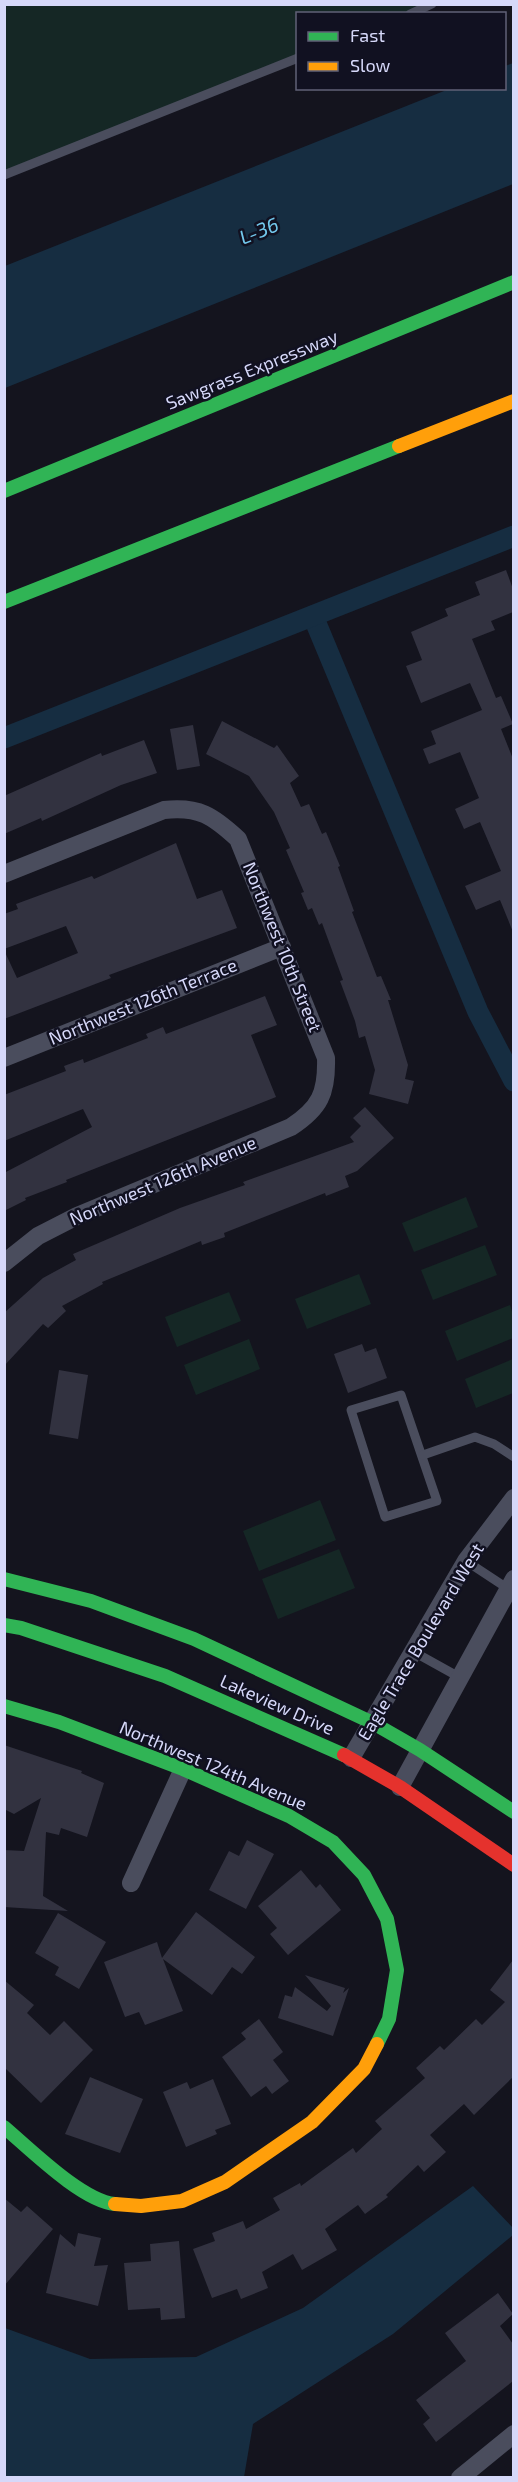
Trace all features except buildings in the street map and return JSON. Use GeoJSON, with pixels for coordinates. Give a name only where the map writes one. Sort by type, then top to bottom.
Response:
{"type":"FeatureCollection","features":[{"type":"Feature","properties":{"kind":"main road","name":"Sawgrass Expressway"},"geometry":{"type":"LineString","coordinates":[[4,491],[513,282]]}},
{"type":"Feature","properties":{"kind":"main road"},"geometry":{"type":"LineString","coordinates":[[4,602],[513,401]]}},
{"type":"Feature","properties":{"kind":"main road","name":"Lakeview Drive"},"geometry":{"type":"LineString","coordinates":[[4,1579],[91,1601],[195,1639],[373,1723],[420,1750],[513,1812]]}},
{"type":"Feature","properties":{"kind":"main road","name":"Lakeview Drive"},"geometry":{"type":"LineString","coordinates":[[4,1624],[165,1676],[351,1758],[399,1787],[513,1865]]}},
{"type":"Feature","properties":{"kind":"main road","name":"Northwest 124th Avenue"},"geometry":{"type":"LineString","coordinates":[[4,1706],[59,1722],[183,1769],[289,1816],[333,1842],[364,1875],[387,1919],[397,1970],[389,2019],[364,2069],[312,2122],[225,2182],[182,2201],[141,2206],[103,2203],[65,2179],[4,2127]]}},
{"type":"Feature","properties":{"kind":"street","name":"Northwest 10th Street"},"geometry":{"type":"LineString","coordinates":[[4,874],[164,810],[182,808],[202,811],[222,824],[238,838],[326,1058],[327,1079],[320,1100]]}},
{"type":"Feature","properties":{"kind":"street","name":"Northwest 126th Terrace"},"geometry":{"type":"LineString","coordinates":[[4,1058],[282,947]]}},
{"type":"Feature","properties":{"kind":"street","name":"Northwest 126th Avenue"},"geometry":{"type":"LineString","coordinates":[[4,1263],[38,1236],[76,1215],[291,1127],[310,1115],[320,1100]]}},
{"type":"Feature","properties":{"kind":"street","name":"Eagle Trace Boulevard West"},"geometry":{"type":"LineString","coordinates":[[351,1758],[466,1561],[513,1498]]}},
{"type":"Feature","properties":{"kind":"street"},"geometry":{"type":"LineString","coordinates":[[399,1787],[510,1584]]}},
{"type":"Feature","properties":{"kind":"street"},"geometry":{"type":"LineString","coordinates":[[131,1884],[183,1769]]}},
{"type":"Feature","properties":{"kind":"street"},"geometry":{"type":"LineString","coordinates":[[460,2478],[513,2434]]}},
{"type":"Feature","properties":{"kind":"lane"},"geometry":{"type":"LineString","coordinates":[[414,12],[432,4]]}},
{"type":"Feature","properties":{"kind":"lane"},"geometry":{"type":"LineString","coordinates":[[4,175],[296,58]]}},
{"type":"Feature","properties":{"kind":"lane"},"geometry":{"type":"LineString","coordinates":[[401,1395],[423,1455],[437,1501],[384,1517],[351,1410],[401,1395]]}},
{"type":"Feature","properties":{"kind":"lane"},"geometry":{"type":"LineString","coordinates":[[423,1455],[475,1437],[494,1444],[513,1457]]}},
{"type":"Feature","properties":{"kind":"lane"},"geometry":{"type":"LineString","coordinates":[[466,1561],[510,1584]]}},
{"type":"Feature","properties":{"kind":"lane"},"geometry":{"type":"LineString","coordinates":[[414,1652],[459,1677]]}},
{"type":"Feature","properties":{"kind":"green space"},"geometry":{"type":"Polygon","coordinates":[[[5,5],[432,5],[413,12],[296,12],[296,58],[5,175],[5,5]]]}},
{"type":"Feature","properties":{"kind":"green space"},"geometry":{"type":"Polygon","coordinates":[[[466,1197],[478,1227],[414,1252],[402,1223],[466,1197]]]}},
{"type":"Feature","properties":{"kind":"green space"},"geometry":{"type":"Polygon","coordinates":[[[485,1245],[497,1275],[433,1300],[421,1270],[485,1245]]]}},
{"type":"Feature","properties":{"kind":"green space"},"geometry":{"type":"Polygon","coordinates":[[[359,1274],[371,1304],[307,1329],[295,1299],[359,1274]]]}},
{"type":"Feature","properties":{"kind":"green space"},"geometry":{"type":"Polygon","coordinates":[[[229,1292],[241,1321],[177,1347],[165,1317],[229,1292]]]}},
{"type":"Feature","properties":{"kind":"green space"},"geometry":{"type":"Polygon","coordinates":[[[510,1305],[513,1315],[513,1338],[457,1361],[445,1331],[510,1305]]]}},
{"type":"Feature","properties":{"kind":"green space"},"geometry":{"type":"Polygon","coordinates":[[[249,1339],[260,1369],[196,1395],[184,1365],[249,1339]]]}},
{"type":"Feature","properties":{"kind":"green space"},"geometry":{"type":"Polygon","coordinates":[[[513,1359],[513,1393],[476,1408],[465,1379],[513,1359]]]}},
{"type":"Feature","properties":{"kind":"green space"},"geometry":{"type":"Polygon","coordinates":[[[320,1500],[336,1540],[259,1571],[243,1531],[320,1500]]]}},
{"type":"Feature","properties":{"kind":"green space"},"geometry":{"type":"Polygon","coordinates":[[[339,1549],[355,1588],[278,1619],[262,1579],[339,1549]]]}},
{"type":"Feature","properties":{"kind":"water","name":"L-36"},"geometry":{"type":"Polygon","coordinates":[[[513,63],[513,184],[5,388],[5,266],[446,90],[506,90],[506,66],[513,63]]]}},
{"type":"Feature","properties":{"kind":"water"},"geometry":{"type":"Polygon","coordinates":[[[473,2186],[513,2228],[513,2235],[393,2334],[253,2424],[244,2477],[5,2477],[5,2328],[90,2359],[196,2357],[303,2308],[473,2186]]]}},
{"type":"Feature","properties":{"kind":"waterway"},"geometry":{"type":"LineString","coordinates":[[4,738],[514,536]]}},
{"type":"Feature","properties":{"kind":"waterway"},"geometry":{"type":"LineString","coordinates":[[313,616],[478,1012],[514,1081]]}},
{"type":"Feature","properties":{"kind":"traffic: fast"},"geometry":{"type":"LineString","coordinates":[[4,491],[514,282]]}},
{"type":"Feature","properties":{"kind":"traffic: fast"},"geometry":{"type":"LineString","coordinates":[[4,602],[399,446]]}},
{"type":"Feature","properties":{"kind":"traffic: fast"},"geometry":{"type":"LineString","coordinates":[[4,1579],[91,1601],[194,1639],[373,1723],[420,1750],[514,1812]]}},
{"type":"Feature","properties":{"kind":"traffic: fast"},"geometry":{"type":"LineString","coordinates":[[4,1625],[21,1628],[165,1676],[344,1755]]}},
{"type":"Feature","properties":{"kind":"traffic: fast"},"geometry":{"type":"LineString","coordinates":[[4,1706],[59,1722],[183,1769],[289,1816],[333,1842],[364,1875],[387,1919],[397,1970],[389,2019],[377,2044]]}},
{"type":"Feature","properties":{"kind":"traffic: fast"},"geometry":{"type":"LineString","coordinates":[[4,2127],[72,2184],[102,2201],[115,2204]]}},
{"type":"Feature","properties":{"kind":"traffic: slow"},"geometry":{"type":"LineString","coordinates":[[399,446],[514,401]]}},
{"type":"Feature","properties":{"kind":"traffic: slow"},"geometry":{"type":"LineString","coordinates":[[115,2204],[141,2206],[182,2201],[225,2182],[312,2122],[364,2069],[377,2044]]}},
{"type":"Feature","properties":{"kind":"traffic: jam"},"geometry":{"type":"LineString","coordinates":[[344,1755],[400,1787],[514,1865]]}}]}
